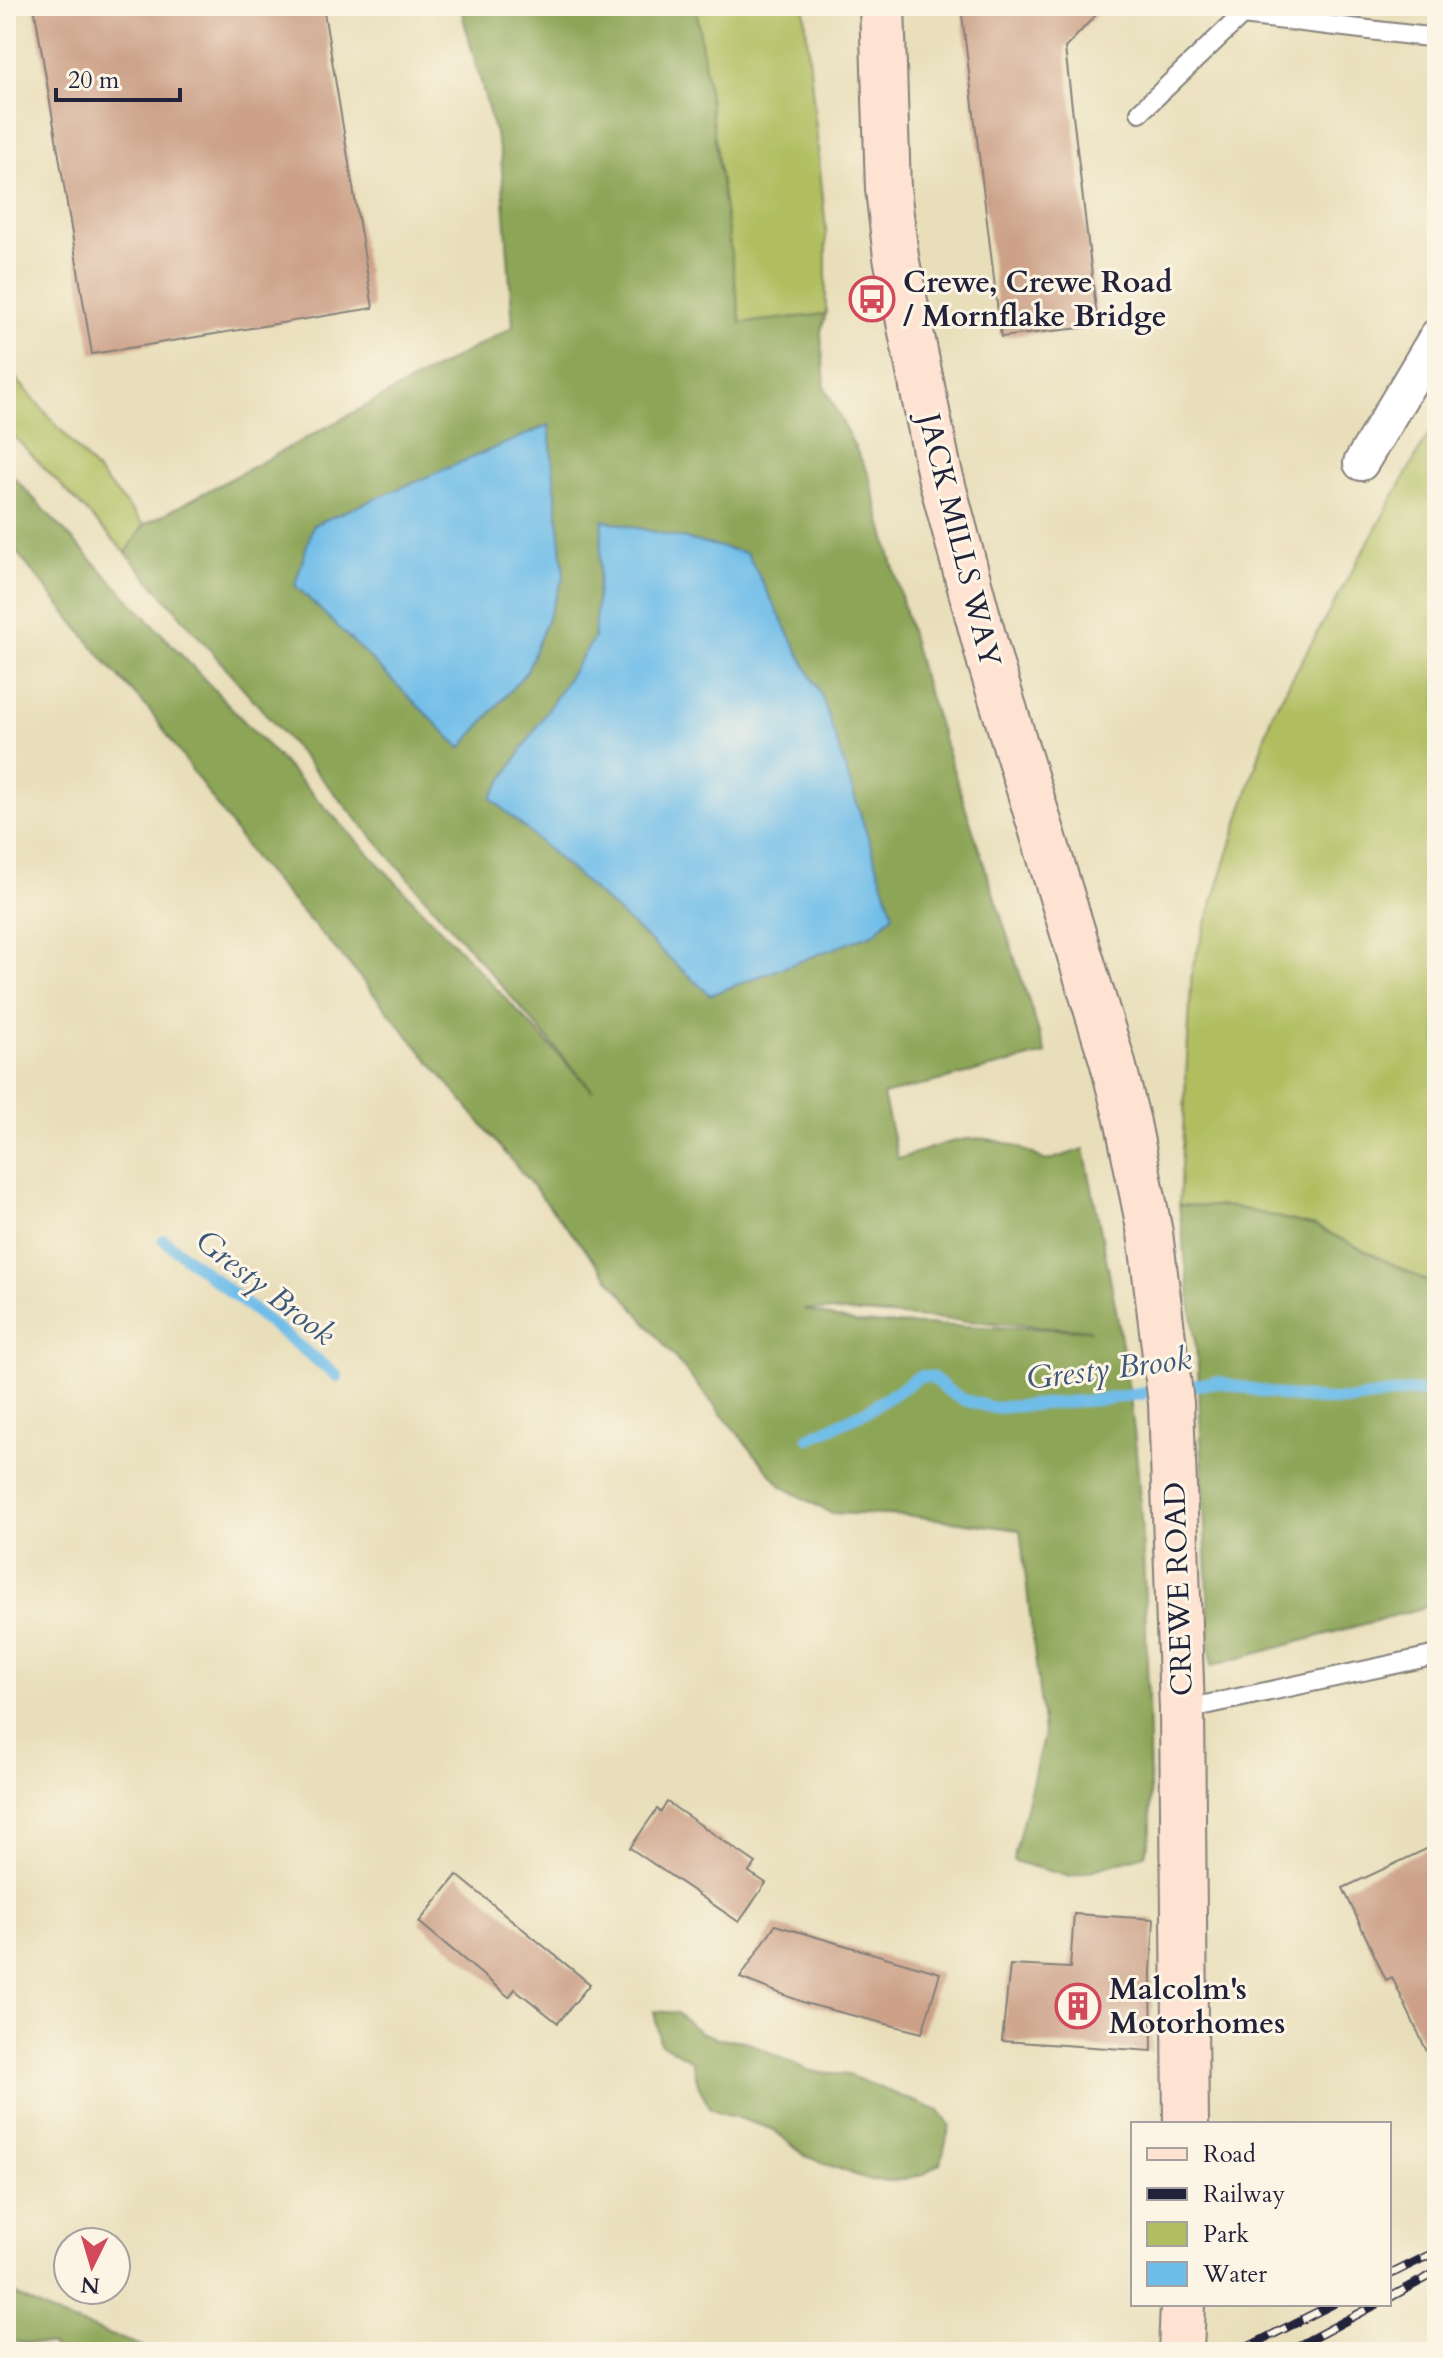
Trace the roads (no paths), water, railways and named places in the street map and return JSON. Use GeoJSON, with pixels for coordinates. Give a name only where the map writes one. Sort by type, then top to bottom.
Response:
{"type":"FeatureCollection","features":[{"type":"Feature","properties":{"kind":"main road","name":"JACK MILLS WAY"},"geometry":{"type":"LineString","coordinates":[[882,6],[888,189],[896,257],[939,471],[990,662],[1112,1060]]}},
{"type":"Feature","properties":{"kind":"main road","name":"CREWE ROAD"},"geometry":{"type":"LineString","coordinates":[[1112,1060],[1150,1233],[1170,1388],[1182,1710],[1186,2122]]}},
{"type":"Feature","properties":{"kind":"main road"},"geometry":{"type":"LineString","coordinates":[[1181,2352],[1183,2306]]}},
{"type":"Feature","properties":{"kind":"street"},"geometry":{"type":"LineString","coordinates":[[1361,463],[1437,336]]}},
{"type":"Feature","properties":{"kind":"lane"},"geometry":{"type":"LineString","coordinates":[[1140,112],[1242,15],[1437,38]]}},
{"type":"Feature","properties":{"kind":"lane"},"geometry":{"type":"LineString","coordinates":[[1182,1710],[1437,1655]]}},
{"type":"Feature","properties":{"kind":"water"},"geometry":{"type":"Polygon","coordinates":[[[549,425],[564,576],[527,671],[461,748],[295,585],[313,525],[549,425]]]}},
{"type":"Feature","properties":{"kind":"water"},"geometry":{"type":"Polygon","coordinates":[[[603,520],[747,553],[822,697],[893,914],[875,933],[710,995],[491,798],[594,638],[603,520]]]}},
{"type":"Feature","properties":{"kind":"waterway","name":"Gresty Brook"},"geometry":{"type":"LineString","coordinates":[[164,1240],[337,1376]]}},
{"type":"Feature","properties":{"kind":"waterway","name":"Gresty Brook"},"geometry":{"type":"LineString","coordinates":[[809,1438],[869,1410],[920,1376],[932,1377],[964,1400],[994,1408],[1106,1399],[1217,1382],[1285,1396],[1329,1400],[1352,1400],[1410,1391],[1437,1393]]}},
{"type":"Feature","properties":{"kind":"railway"},"geometry":{"type":"LineString","coordinates":[[1391,2274],[1437,2251]]}},
{"type":"Feature","properties":{"kind":"railway"},"geometry":{"type":"LineString","coordinates":[[1391,2297],[1437,2272]]}},
{"type":"Feature","properties":{"kind":"railway"},"geometry":{"type":"LineString","coordinates":[[1238,2352],[1329,2306]]}},
{"type":"Feature","properties":{"kind":"railway"},"geometry":{"type":"LineString","coordinates":[[1287,2352],[1373,2306]]}},
{"type":"Feature","properties":{"kind":"place","name":"Crewe, Crewe Road / Mornflake Bridge"},"geometry":{"type":"Point","coordinates":[872,299]}},
{"type":"Feature","properties":{"kind":"place","name":"Malcolm's Motorhomes"},"geometry":{"type":"Point","coordinates":[1078,2006]}}]}
